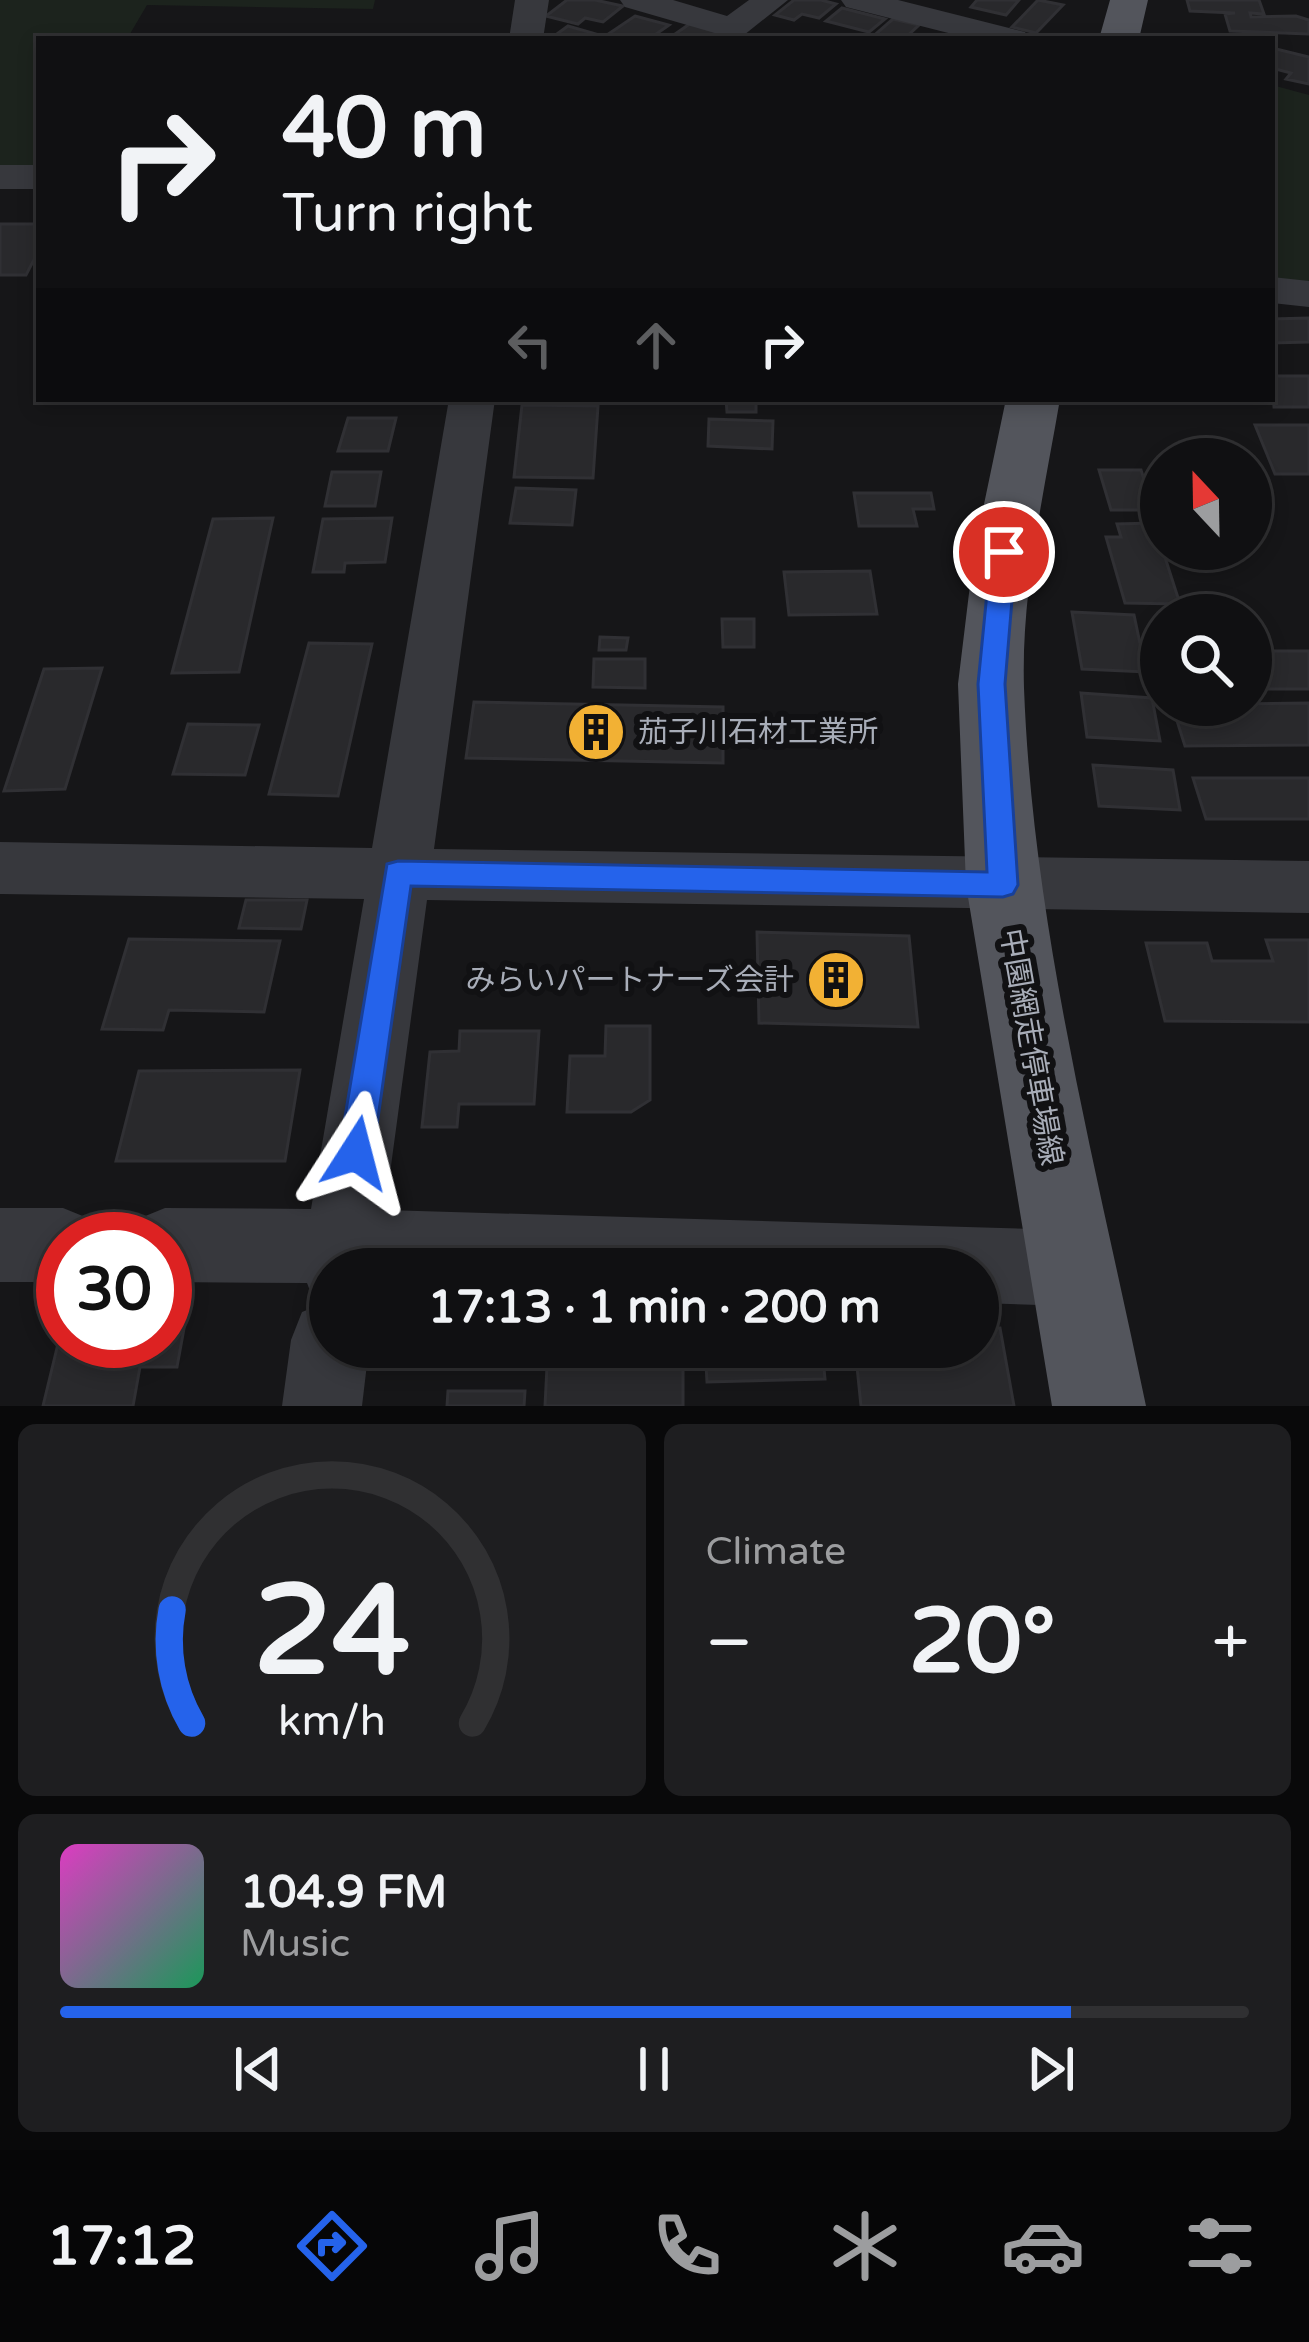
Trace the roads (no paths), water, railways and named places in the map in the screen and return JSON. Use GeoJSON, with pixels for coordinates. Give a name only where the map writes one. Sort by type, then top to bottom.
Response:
{"type":"FeatureCollection","features":[{"type":"Feature","properties":{"kind":"main road"},"geometry":{"type":"LineString","coordinates":[[1120,36],[1129,0]]}},
{"type":"Feature","properties":{"kind":"main road","name":"中園網走停車場線"},"geometry":{"type":"LineString","coordinates":[[1032,402],[1004,552],[991,684],[1003,885],[1099,1406]]}},
{"type":"Feature","properties":{"kind":"street"},"geometry":{"type":"LineString","coordinates":[[526,36],[532,0]]}},
{"type":"Feature","properties":{"kind":"street"},"geometry":{"type":"LineString","coordinates":[[637,0],[733,28],[771,0]]}},
{"type":"Feature","properties":{"kind":"street"},"geometry":{"type":"LineString","coordinates":[[858,0],[1001,36]]}},
{"type":"Feature","properties":{"kind":"street"},"geometry":{"type":"LineString","coordinates":[[0,177],[36,177]]}},
{"type":"Feature","properties":{"kind":"street"},"geometry":{"type":"LineString","coordinates":[[1275,290],[1309,295]]}},
{"type":"Feature","properties":{"kind":"street"},"geometry":{"type":"LineString","coordinates":[[342,1248],[472,402]]}},
{"type":"Feature","properties":{"kind":"street"},"geometry":{"type":"LineString","coordinates":[[0,868],[1309,887]]}},
{"type":"Feature","properties":{"kind":"street"},"geometry":{"type":"LineString","coordinates":[[0,1244],[36,1245]]}},
{"type":"Feature","properties":{"kind":"street"},"geometry":{"type":"LineString","coordinates":[[192,1247],[309,1256]]}},
{"type":"Feature","properties":{"kind":"street"},"geometry":{"type":"LineString","coordinates":[[999,1267],[1070,1268]]}},
{"type":"Feature","properties":{"kind":"street"},"geometry":{"type":"LineString","coordinates":[[322,1406],[327,1368]]}},
{"type":"Feature","properties":{"kind":"place","name":"茄子川石材工業所"},"geometry":{"type":"Point","coordinates":[596,732]}},
{"type":"Feature","properties":{"kind":"place","name":"みらいパートナーズ会計"},"geometry":{"type":"Point","coordinates":[836,980]}}]}
